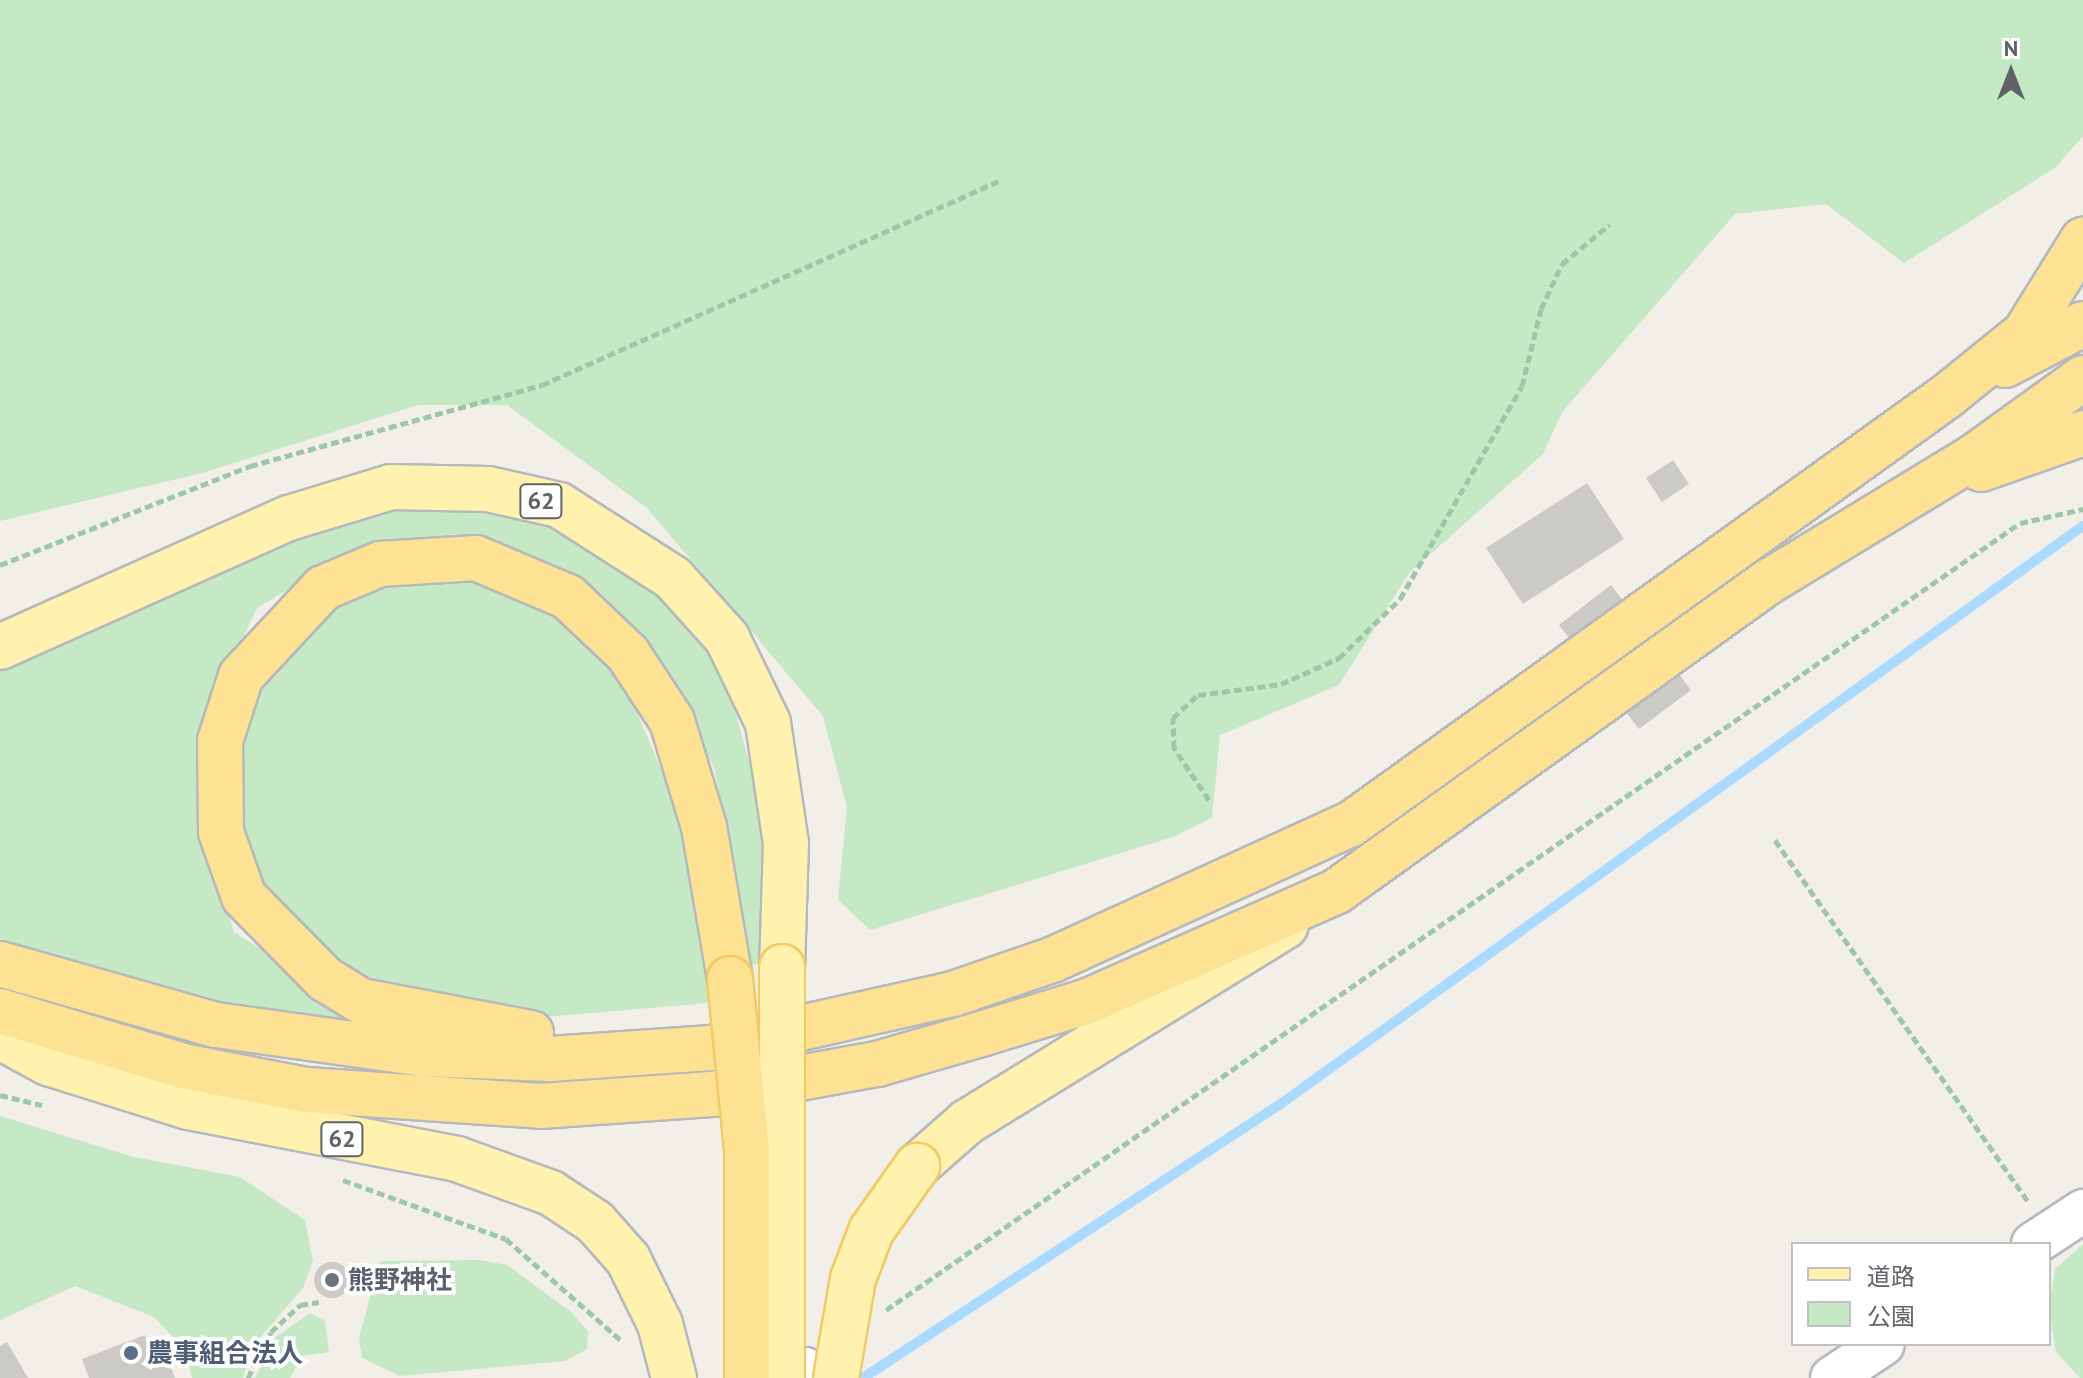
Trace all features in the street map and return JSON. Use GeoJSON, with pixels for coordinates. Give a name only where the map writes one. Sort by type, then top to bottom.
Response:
{"type":"FeatureCollection","features":[{"type":"Feature","properties":{"kind":"highway"},"geometry":{"type":"LineString","coordinates":[[0,964],[216,1025],[424,1054],[550,1059],[711,1048],[911,1004],[1052,960],[1351,824],[1947,396],[2025,333],[2083,240]]}},
{"type":"Feature","properties":{"kind":"highway"},"geometry":{"type":"LineString","coordinates":[[1947,396],[2083,324]]}},
{"type":"Feature","properties":{"kind":"highway"},"geometry":{"type":"LineString","coordinates":[[0,1011],[183,1066],[323,1092],[540,1106],[712,1094],[877,1064],[1088,1001],[1337,891],[1768,582],[1907,495],[2083,378]]}},
{"type":"Feature","properties":{"kind":"highway"},"geometry":{"type":"LineString","coordinates":[[1907,495],[2083,433]]}},
{"type":"Feature","properties":{"kind":"highway"},"geometry":{"type":"LineString","coordinates":[[711,1048],[485,1028],[361,1001],[325,979],[244,897],[221,832],[220,741],[241,676],[323,588],[380,564],[476,558],[568,597],[628,654],[672,721],[704,827],[730,979],[747,1149],[747,1378]]}},
{"type":"Feature","properties":{"kind":"main road","name":"62"},"geometry":{"type":"LineString","coordinates":[[0,647],[289,518],[391,487],[488,489],[559,505],[673,578],[727,638],[768,723],[786,843],[782,967],[782,1378]]}},
{"type":"Feature","properties":{"kind":"main road"},"geometry":{"type":"LineString","coordinates":[[836,1378],[853,1279],[871,1231],[917,1166],[967,1122],[1209,978],[1337,891]]}},
{"type":"Feature","properties":{"kind":"main road","name":"62"},"geometry":{"type":"LineString","coordinates":[[0,1037],[48,1063],[188,1107],[457,1159],[551,1193],[595,1222],[647,1293],[674,1378]]}},
{"type":"Feature","properties":{"kind":"street"},"geometry":{"type":"LineString","coordinates":[[1832,1378],[1880,1346]]}},
{"type":"Feature","properties":{"kind":"street"},"geometry":{"type":"LineString","coordinates":[[789,1378],[806,1365],[815,1378]]}},
{"type":"Feature","properties":{"kind":"path"},"geometry":{"type":"LineString","coordinates":[[0,565],[250,466],[542,385],[999,181]]}},
{"type":"Feature","properties":{"kind":"path"},"geometry":{"type":"LineString","coordinates":[[1209,800],[1174,748],[1173,718],[1198,695],[1281,684],[1339,658],[1400,599],[1522,386],[1541,309],[1562,264],[1610,224]]}},
{"type":"Feature","properties":{"kind":"path"},"geometry":{"type":"LineString","coordinates":[[870,1320],[2020,523],[2083,509]]}},
{"type":"Feature","properties":{"kind":"path"},"geometry":{"type":"LineString","coordinates":[[1775,840],[2055,1229]]}},
{"type":"Feature","properties":{"kind":"path"},"geometry":{"type":"LineString","coordinates":[[0,1095],[55,1108]]}},
{"type":"Feature","properties":{"kind":"path"},"geometry":{"type":"LineString","coordinates":[[338,1178],[506,1239],[631,1351]]}},
{"type":"Feature","properties":{"kind":"path"},"geometry":{"type":"LineString","coordinates":[[248,1378],[271,1332],[300,1305],[319,1302]]}},
{"type":"Feature","properties":{"kind":"green space"},"geometry":{"type":"Polygon","coordinates":[[[0,0],[2083,0],[2083,136],[2056,167],[1904,263],[1826,204],[1735,214],[1562,412],[1543,454],[1409,573],[1339,685],[1220,735],[1212,818],[1173,837],[870,930],[838,900],[847,807],[823,716],[647,508],[507,405],[418,405],[202,473],[0,521],[0,0]]]}},
{"type":"Feature","properties":{"kind":"green space"},"geometry":{"type":"Polygon","coordinates":[[[425,504],[510,509],[586,532],[664,591],[723,667],[758,794],[772,960],[751,966],[714,767],[638,634],[554,564],[452,534],[337,560],[257,608],[206,717],[206,842],[234,932],[390,1032],[243,1007],[0,939],[0,666],[337,516],[425,504]]]}},
{"type":"Feature","properties":{"kind":"green space"},"geometry":{"type":"Polygon","coordinates":[[[457,573],[518,593],[571,625],[621,675],[674,800],[719,1002],[533,1018],[407,997],[306,943],[251,869],[234,781],[253,690],[337,603],[390,579],[457,573]]]}},
{"type":"Feature","properties":{"kind":"green space"},"geometry":{"type":"Polygon","coordinates":[[[0,1116],[134,1157],[240,1177],[305,1220],[313,1261],[303,1288],[253,1346],[243,1378],[192,1378],[184,1348],[154,1317],[75,1286],[0,1320],[0,1116]]]}},
{"type":"Feature","properties":{"kind":"green space"},"geometry":{"type":"Polygon","coordinates":[[[2083,1244],[2083,1378],[2056,1352],[2051,1322],[2055,1269],[2083,1244]]]}},
{"type":"Feature","properties":{"kind":"green space"},"geometry":{"type":"Polygon","coordinates":[[[479,1260],[507,1265],[571,1312],[588,1331],[587,1349],[565,1361],[400,1376],[362,1358],[359,1338],[380,1261],[479,1260]]]}},
{"type":"Feature","properties":{"kind":"green space"},"geometry":{"type":"Polygon","coordinates":[[[310,1313],[325,1321],[329,1352],[302,1356],[290,1378],[255,1378],[276,1337],[310,1313]]]}},
{"type":"Feature","properties":{"kind":"building"},"geometry":{"type":"Polygon","coordinates":[[[1673,460],[1689,484],[1662,502],[1646,478],[1673,460]]]}},
{"type":"Feature","properties":{"kind":"building"},"geometry":{"type":"Polygon","coordinates":[[[1587,483],[1624,539],[1523,604],[1486,548],[1587,483]]]}},
{"type":"Feature","properties":{"kind":"building"},"geometry":{"type":"Polygon","coordinates":[[[1611,585],[1691,690],[1639,729],[1559,625],[1611,585]]]}},
{"type":"Feature","properties":{"kind":"building","name":"熊野神社"},"geometry":{"type":"Polygon","coordinates":[[[332,1262],[345,1267],[350,1280],[345,1293],[332,1298],[319,1293],[314,1280],[319,1267],[332,1262]]]}},
{"type":"Feature","properties":{"kind":"building","name":"農事組合法人"},"geometry":{"type":"Polygon","coordinates":[[[145,1335],[150,1347],[161,1342],[175,1378],[89,1378],[82,1359],[145,1335]]]}},
{"type":"Feature","properties":{"kind":"building"},"geometry":{"type":"Polygon","coordinates":[[[7,1342],[28,1378],[0,1378],[0,1346],[7,1342]]]}},
{"type":"Feature","properties":{"kind":"waterway"},"geometry":{"type":"LineString","coordinates":[[863,1378],[1282,1103],[2083,526]]}},
{"type":"Feature","properties":{"kind":"place","name":"熊野神社"},"geometry":{"type":"Point","coordinates":[332,1280]}},
{"type":"Feature","properties":{"kind":"place","name":"農事組合法人"},"geometry":{"type":"Point","coordinates":[131,1353]}}]}
